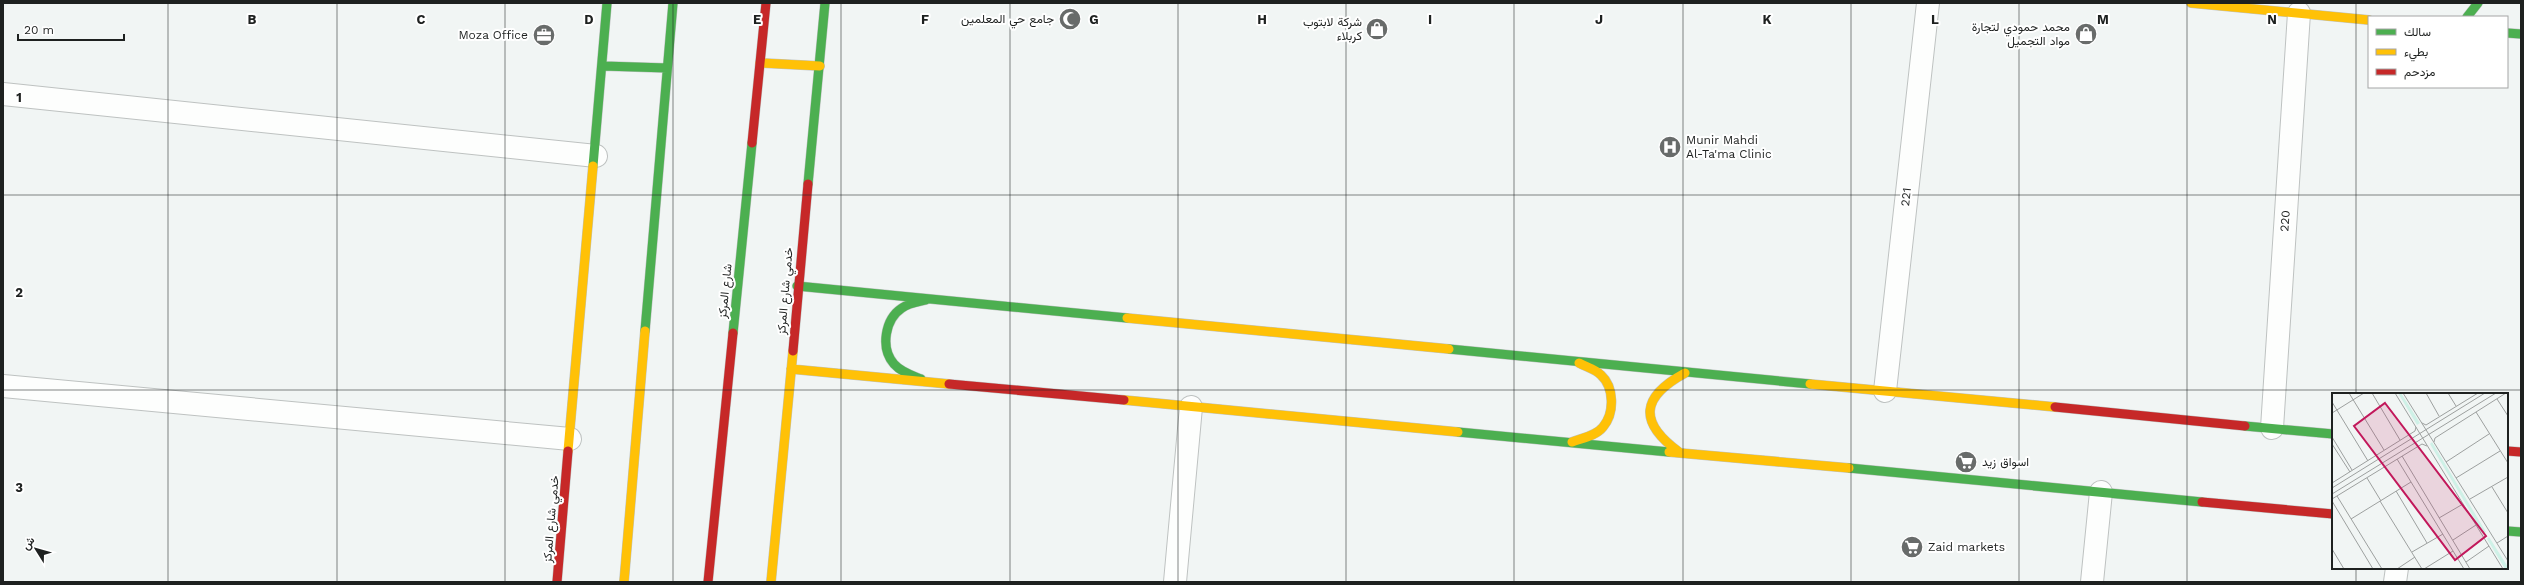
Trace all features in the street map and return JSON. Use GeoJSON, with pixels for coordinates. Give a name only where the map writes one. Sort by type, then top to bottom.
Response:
{"type":"FeatureCollection","features":[{"type":"Feature","properties":{"kind":"street","name":"خدمي شارع المركز"},"geometry":{"type":"LineString","coordinates":[[557,582],[596,156],[607,3]]}},
{"type":"Feature","properties":{"kind":"street"},"geometry":{"type":"LineString","coordinates":[[624,582],[673,3]]}},
{"type":"Feature","properties":{"kind":"street","name":"شارع المركز"},"geometry":{"type":"LineString","coordinates":[[708,582],[766,3]]}},
{"type":"Feature","properties":{"kind":"street","name":"خدمي شارع المركز"},"geometry":{"type":"LineString","coordinates":[[771,582],[791,369],[797,286],[820,66],[825,3]]}},
{"type":"Feature","properties":{"kind":"street","name":"221"},"geometry":{"type":"LineString","coordinates":[[1885,391],[1928,3]]}},
{"type":"Feature","properties":{"kind":"street"},"geometry":{"type":"LineString","coordinates":[[2191,3],[2368,20]]}},
{"type":"Feature","properties":{"kind":"street"},"geometry":{"type":"LineString","coordinates":[[2468,16],[2478,3]]}},
{"type":"Feature","properties":{"kind":"street","name":"220"},"geometry":{"type":"LineString","coordinates":[[2272,428],[2299,13]]}},
{"type":"Feature","properties":{"kind":"street"},"geometry":{"type":"LineString","coordinates":[[2508,33],[2521,34]]}},
{"type":"Feature","properties":{"kind":"street"},"geometry":{"type":"LineString","coordinates":[[760,63],[820,66]]}},
{"type":"Feature","properties":{"kind":"street"},"geometry":{"type":"LineString","coordinates":[[603,66],[668,68]]}},
{"type":"Feature","properties":{"kind":"street"},"geometry":{"type":"LineString","coordinates":[[3,94],[596,156]]}},
{"type":"Feature","properties":{"kind":"street"},"geometry":{"type":"LineString","coordinates":[[797,286],[2332,434]]}},
{"type":"Feature","properties":{"kind":"street"},"geometry":{"type":"LineString","coordinates":[[928,382],[900,369],[888,355],[885,338],[890,321],[902,308],[929,299]]}},
{"type":"Feature","properties":{"kind":"street"},"geometry":{"type":"LineString","coordinates":[[1569,443],[1590,436],[1603,427],[1611,411],[1611,394],[1602,376],[1578,362]]}},
{"type":"Feature","properties":{"kind":"street"},"geometry":{"type":"LineString","coordinates":[[791,369],[2332,514]]}},
{"type":"Feature","properties":{"kind":"street"},"geometry":{"type":"LineString","coordinates":[[1679,452],[1663,442],[1652,428],[1649,411],[1654,394],[1666,381],[1685,372]]}},
{"type":"Feature","properties":{"kind":"street"},"geometry":{"type":"LineString","coordinates":[[3,386],[570,439]]}},
{"type":"Feature","properties":{"kind":"street"},"geometry":{"type":"LineString","coordinates":[[1175,582],[1191,407]]}},
{"type":"Feature","properties":{"kind":"street"},"geometry":{"type":"LineString","coordinates":[[2508,451],[2521,452]]}},
{"type":"Feature","properties":{"kind":"street"},"geometry":{"type":"LineString","coordinates":[[2092,582],[2101,492]]}},
{"type":"Feature","properties":{"kind":"street"},"geometry":{"type":"LineString","coordinates":[[2508,531],[2521,532]]}},
{"type":"Feature","properties":{"kind":"street"},"geometry":{"type":"LineString","coordinates":[[2395,582],[2397,569]]}},
{"type":"Feature","properties":{"kind":"traffic: fast"},"geometry":{"type":"LineString","coordinates":[[593,166],[607,3]]}},
{"type":"Feature","properties":{"kind":"traffic: fast"},"geometry":{"type":"LineString","coordinates":[[645,331],[673,3]]}},
{"type":"Feature","properties":{"kind":"traffic: fast"},"geometry":{"type":"LineString","coordinates":[[808,184],[825,3]]}},
{"type":"Feature","properties":{"kind":"traffic: fast"},"geometry":{"type":"LineString","coordinates":[[2468,16],[2478,3]]}},
{"type":"Feature","properties":{"kind":"traffic: fast"},"geometry":{"type":"LineString","coordinates":[[2508,33],[2521,34]]}},
{"type":"Feature","properties":{"kind":"traffic: fast"},"geometry":{"type":"LineString","coordinates":[[603,66],[667,68]]}},
{"type":"Feature","properties":{"kind":"traffic: fast"},"geometry":{"type":"LineString","coordinates":[[733,333],[752,143]]}},
{"type":"Feature","properties":{"kind":"traffic: fast"},"geometry":{"type":"LineString","coordinates":[[797,286],[1127,318]]}},
{"type":"Feature","properties":{"kind":"traffic: fast"},"geometry":{"type":"LineString","coordinates":[[921,379],[910,375],[894,364],[887,350],[886,334],[888,326],[896,313],[908,305],[926,300]]}},
{"type":"Feature","properties":{"kind":"traffic: fast"},"geometry":{"type":"LineString","coordinates":[[1449,349],[1810,384]]}},
{"type":"Feature","properties":{"kind":"traffic: fast"},"geometry":{"type":"LineString","coordinates":[[2245,426],[2332,434]]}},
{"type":"Feature","properties":{"kind":"traffic: fast"},"geometry":{"type":"LineString","coordinates":[[1458,432],[1669,452]]}},
{"type":"Feature","properties":{"kind":"traffic: fast"},"geometry":{"type":"LineString","coordinates":[[1849,468],[2202,502]]}},
{"type":"Feature","properties":{"kind":"traffic: fast"},"geometry":{"type":"LineString","coordinates":[[2508,531],[2521,532]]}},
{"type":"Feature","properties":{"kind":"traffic: slow"},"geometry":{"type":"LineString","coordinates":[[2191,3],[2368,20]]}},
{"type":"Feature","properties":{"kind":"traffic: slow"},"geometry":{"type":"LineString","coordinates":[[760,63],[820,66]]}},
{"type":"Feature","properties":{"kind":"traffic: slow"},"geometry":{"type":"LineString","coordinates":[[568,451],[593,166]]}},
{"type":"Feature","properties":{"kind":"traffic: slow"},"geometry":{"type":"LineString","coordinates":[[1127,318],[1449,349]]}},
{"type":"Feature","properties":{"kind":"traffic: slow"},"geometry":{"type":"LineString","coordinates":[[624,582],[645,331]]}},
{"type":"Feature","properties":{"kind":"traffic: slow"},"geometry":{"type":"LineString","coordinates":[[771,582],[793,351]]}},
{"type":"Feature","properties":{"kind":"traffic: slow"},"geometry":{"type":"LineString","coordinates":[[1572,442],[1593,435],[1600,430],[1607,421],[1611,408],[1611,393],[1605,380],[1596,371],[1579,363]]}},
{"type":"Feature","properties":{"kind":"traffic: slow"},"geometry":{"type":"LineString","coordinates":[[791,369],[949,384]]}},
{"type":"Feature","properties":{"kind":"traffic: slow"},"geometry":{"type":"LineString","coordinates":[[1679,452],[1656,430],[1651,420],[1650,410],[1653,401],[1660,391],[1670,382],[1685,373]]}},
{"type":"Feature","properties":{"kind":"traffic: slow"},"geometry":{"type":"LineString","coordinates":[[1810,384],[2055,407]]}},
{"type":"Feature","properties":{"kind":"traffic: slow"},"geometry":{"type":"LineString","coordinates":[[1124,400],[1458,432]]}},
{"type":"Feature","properties":{"kind":"traffic: slow"},"geometry":{"type":"LineString","coordinates":[[1669,452],[1849,468]]}},
{"type":"Feature","properties":{"kind":"traffic: jam"},"geometry":{"type":"LineString","coordinates":[[752,143],[766,3]]}},
{"type":"Feature","properties":{"kind":"traffic: jam"},"geometry":{"type":"LineString","coordinates":[[793,351],[808,184]]}},
{"type":"Feature","properties":{"kind":"traffic: jam"},"geometry":{"type":"LineString","coordinates":[[708,582],[733,333]]}},
{"type":"Feature","properties":{"kind":"traffic: jam"},"geometry":{"type":"LineString","coordinates":[[949,384],[1124,400]]}},
{"type":"Feature","properties":{"kind":"traffic: jam"},"geometry":{"type":"LineString","coordinates":[[2055,407],[2245,426]]}},
{"type":"Feature","properties":{"kind":"traffic: jam"},"geometry":{"type":"LineString","coordinates":[[557,582],[568,451]]}},
{"type":"Feature","properties":{"kind":"traffic: jam"},"geometry":{"type":"LineString","coordinates":[[2508,451],[2521,452]]}},
{"type":"Feature","properties":{"kind":"traffic: jam"},"geometry":{"type":"LineString","coordinates":[[2202,502],[2332,514]]}},
{"type":"Feature","properties":{"kind":"place","name":"جامع حي المعلمين"},"geometry":{"type":"Point","coordinates":[1070,19]}},
{"type":"Feature","properties":{"kind":"place","name":"شركة لابتوب كربلاء"},"geometry":{"type":"Point","coordinates":[1377,29]}},
{"type":"Feature","properties":{"kind":"place","name":"محمد حمودي لتجارة مواد التجميل"},"geometry":{"type":"Point","coordinates":[2086,34]}},
{"type":"Feature","properties":{"kind":"place","name":"Moza Office"},"geometry":{"type":"Point","coordinates":[544,35]}},
{"type":"Feature","properties":{"kind":"place","name":"Munir Mahdi Al-Ta'ma Clinic"},"geometry":{"type":"Point","coordinates":[1670,147]}},
{"type":"Feature","properties":{"kind":"place","name":"اسواق زيد"},"geometry":{"type":"Point","coordinates":[1966,462]}},
{"type":"Feature","properties":{"kind":"place","name":"Zaid markets"},"geometry":{"type":"Point","coordinates":[1912,547]}}]}
